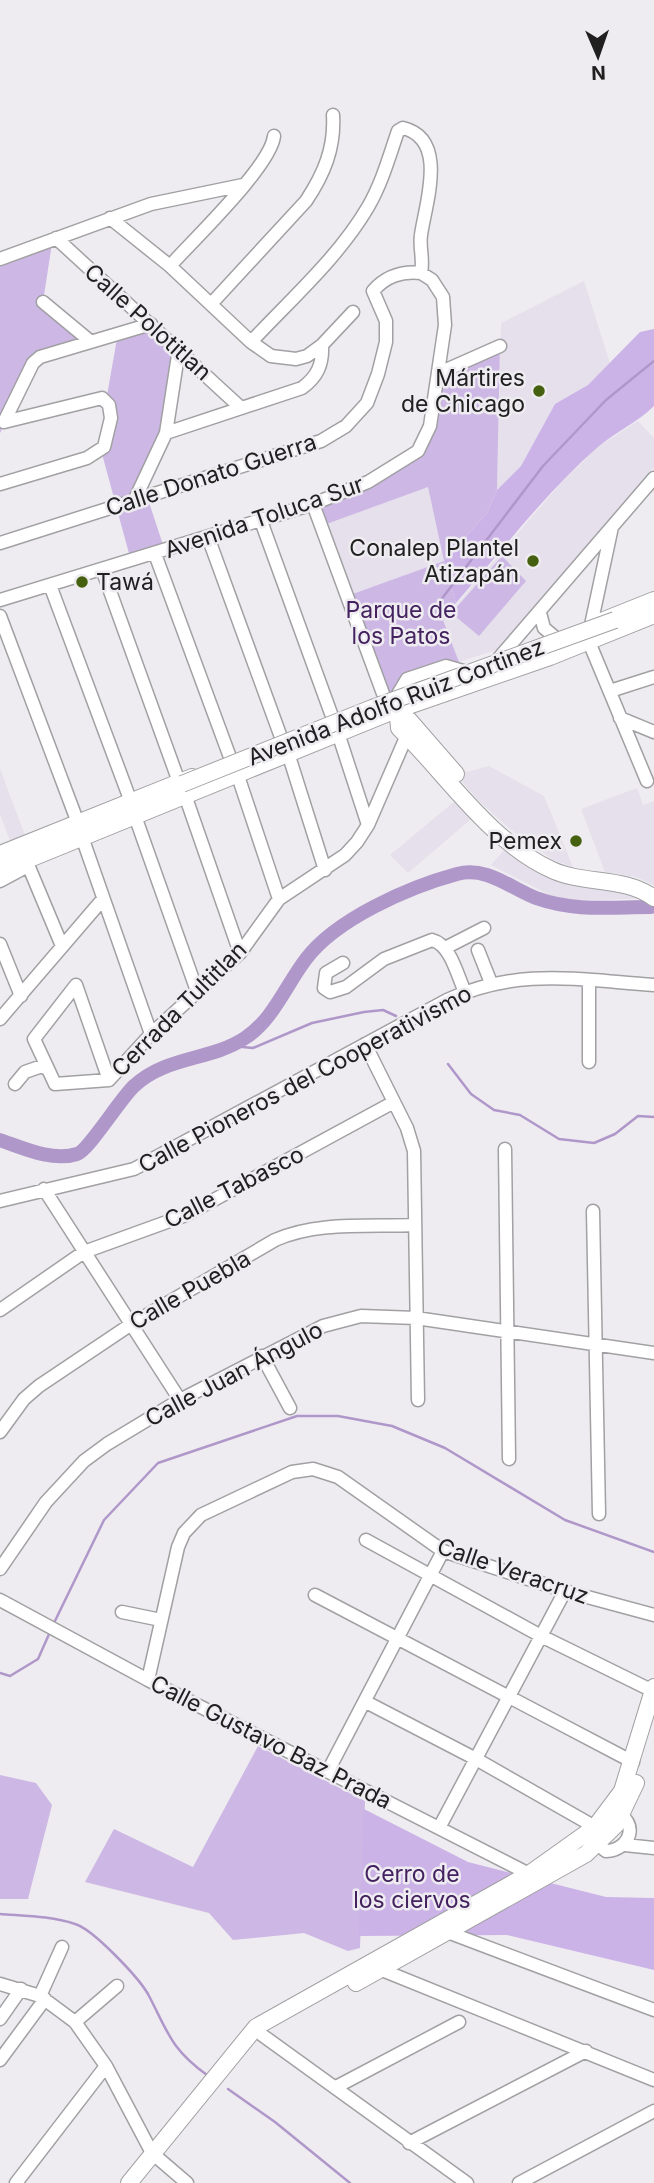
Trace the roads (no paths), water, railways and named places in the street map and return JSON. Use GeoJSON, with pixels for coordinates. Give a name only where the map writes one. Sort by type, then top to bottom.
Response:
{"type":"FeatureCollection","features":[{"type":"Feature","properties":{"kind":"main road","name":"Avenida Adolfo Ruiz Cortinez"},"geometry":{"type":"LineString","coordinates":[[336,726],[355,727],[397,714],[643,614],[654,599]]}},
{"type":"Feature","properties":{"kind":"main road","name":"Avenida Adolfo Ruiz Cortinez"},"geometry":{"type":"LineString","coordinates":[[182,788],[372,708],[643,614]]}},
{"type":"Feature","properties":{"kind":"main road","name":"Avenida Adolfo Ruiz Cortinez"},"geometry":{"type":"LineString","coordinates":[[0,854],[80,830],[336,726],[397,714],[463,671],[557,639],[590,634]]}},
{"type":"Feature","properties":{"kind":"main road"},"geometry":{"type":"LineString","coordinates":[[397,714],[410,697],[492,668],[516,652]]}},
{"type":"Feature","properties":{"kind":"main road"},"geometry":{"type":"LineString","coordinates":[[426,739],[422,714],[434,697]]}},
{"type":"Feature","properties":{"kind":"main road"},"geometry":{"type":"LineString","coordinates":[[397,714],[409,720],[480,802],[553,860],[573,867],[636,877],[654,885]]}},
{"type":"Feature","properties":{"kind":"main road"},"geometry":{"type":"LineString","coordinates":[[397,714],[483,819],[534,859],[563,874],[633,886],[654,898]]}},
{"type":"Feature","properties":{"kind":"main road","name":"Avenida Adolfo Ruiz Cortinez"},"geometry":{"type":"LineString","coordinates":[[0,871],[27,863],[80,830]]}},
{"type":"Feature","properties":{"kind":"main road"},"geometry":{"type":"LineString","coordinates":[[374,1967],[450,1933],[536,1877],[595,1826],[615,1814],[654,1689]]}},
{"type":"Feature","properties":{"kind":"main road"},"geometry":{"type":"LineString","coordinates":[[129,2183],[156,2156],[259,2031],[374,1967],[434,1927],[597,1846],[642,1765],[654,1720]]}},
{"type":"Feature","properties":{"kind":"main road"},"geometry":{"type":"LineString","coordinates":[[140,2183],[156,2156]]}},
{"type":"Feature","properties":{"kind":"street"},"geometry":{"type":"LineString","coordinates":[[212,303],[306,201],[319,182],[331,147],[333,115]]}},
{"type":"Feature","properties":{"kind":"street"},"geometry":{"type":"LineString","coordinates":[[251,342],[338,249],[357,224],[381,181],[398,131],[403,128],[409,129],[425,145],[431,179],[429,204],[420,237],[421,273]]}},
{"type":"Feature","properties":{"kind":"street"},"geometry":{"type":"LineString","coordinates":[[170,266],[267,157],[274,136]]}},
{"type":"Feature","properties":{"kind":"street"},"geometry":{"type":"LineString","coordinates":[[0,259],[173,198],[243,184]]}},
{"type":"Feature","properties":{"kind":"street"},"geometry":{"type":"LineString","coordinates":[[110,218],[170,266],[251,342],[271,356],[284,359],[307,356],[322,345],[353,312]]}},
{"type":"Feature","properties":{"kind":"street","name":"Calle Polotitlan"},"geometry":{"type":"LineString","coordinates":[[56,238],[240,407]]}},
{"type":"Feature","properties":{"kind":"street","name":"Calle Donato Guerra"},"geometry":{"type":"LineString","coordinates":[[0,543],[321,441],[346,426],[367,403],[386,342],[386,321],[373,291],[387,278],[409,272],[421,273]]}},
{"type":"Feature","properties":{"kind":"street","name":"Avenida Toluca Sur"},"geometry":{"type":"LineString","coordinates":[[0,600],[313,505],[368,482],[418,451],[430,426],[439,373],[445,304],[432,280],[421,273]]}},
{"type":"Feature","properties":{"kind":"street"},"geometry":{"type":"LineString","coordinates":[[43,302],[90,341]]}},
{"type":"Feature","properties":{"kind":"street"},"geometry":{"type":"LineString","coordinates":[[0,484],[87,458],[104,447],[111,418],[109,405],[102,398],[91,398],[4,422],[33,363],[40,357],[151,324]]}},
{"type":"Feature","properties":{"kind":"street"},"geometry":{"type":"LineString","coordinates":[[166,433],[302,388],[311,381],[321,364],[322,345]]}},
{"type":"Feature","properties":{"kind":"street"},"geometry":{"type":"LineString","coordinates":[[439,373],[500,346]]}},
{"type":"Feature","properties":{"kind":"street"},"geometry":{"type":"LineString","coordinates":[[135,499],[166,433],[179,349]]}},
{"type":"Feature","properties":{"kind":"street"},"geometry":{"type":"LineString","coordinates":[[499,658],[654,478]]}},
{"type":"Feature","properties":{"kind":"street"},"geometry":{"type":"LineString","coordinates":[[313,505],[397,714]]}},
{"type":"Feature","properties":{"kind":"street"},"geometry":{"type":"LineString","coordinates":[[261,521],[336,726],[368,825]]}},
{"type":"Feature","properties":{"kind":"street"},"geometry":{"type":"LineString","coordinates":[[613,524],[590,634],[646,781]]}},
{"type":"Feature","properties":{"kind":"street"},"geometry":{"type":"LineString","coordinates":[[208,537],[285,746],[325,870]]}},
{"type":"Feature","properties":{"kind":"street"},"geometry":{"type":"LineString","coordinates":[[155,554],[234,767],[279,899]]}},
{"type":"Feature","properties":{"kind":"street"},"geometry":{"type":"LineString","coordinates":[[102,569],[240,953]]}},
{"type":"Feature","properties":{"kind":"street"},"geometry":{"type":"LineString","coordinates":[[50,585],[198,990]]}},
{"type":"Feature","properties":{"kind":"street"},"geometry":{"type":"LineString","coordinates":[[540,613],[544,628],[557,639]]}},
{"type":"Feature","properties":{"kind":"street"},"geometry":{"type":"LineString","coordinates":[[0,616],[80,830],[151,1034]]}},
{"type":"Feature","properties":{"kind":"street"},"geometry":{"type":"LineString","coordinates":[[610,691],[654,677]]}},
{"type":"Feature","properties":{"kind":"street","name":"Cerrada Tultitlan"},"geometry":{"type":"LineString","coordinates":[[43,1062],[55,1084],[109,1080],[151,1034],[240,953],[279,899],[345,855],[368,825],[397,714]]}},
{"type":"Feature","properties":{"kind":"street"},"geometry":{"type":"LineString","coordinates":[[620,718],[654,732]]}},
{"type":"Feature","properties":{"kind":"street"},"geometry":{"type":"LineString","coordinates":[[0,881],[27,863],[62,946]]}},
{"type":"Feature","properties":{"kind":"street"},"geometry":{"type":"LineString","coordinates":[[0,1019],[103,899]]}},
{"type":"Feature","properties":{"kind":"street"},"geometry":{"type":"LineString","coordinates":[[446,948],[484,928]]}},
{"type":"Feature","properties":{"kind":"street"},"geometry":{"type":"LineString","coordinates":[[343,963],[326,973],[324,988],[330,992],[346,988],[384,959],[423,942],[440,942],[446,948],[465,992]]}},
{"type":"Feature","properties":{"kind":"street"},"geometry":{"type":"LineString","coordinates":[[0,943],[21,996]]}},
{"type":"Feature","properties":{"kind":"street"},"geometry":{"type":"LineString","coordinates":[[478,950],[491,983]]}},
{"type":"Feature","properties":{"kind":"street","name":"Calle Pioneros del Cooperativismo"},"geometry":{"type":"LineString","coordinates":[[0,1201],[44,1189],[99,1180],[134,1169],[365,1044],[465,992],[491,983],[520,978],[654,985]]}},
{"type":"Feature","properties":{"kind":"street"},"geometry":{"type":"LineString","coordinates":[[589,980],[589,1062]]}},
{"type":"Feature","properties":{"kind":"street"},"geometry":{"type":"LineString","coordinates":[[15,1084],[25,1072],[43,1062],[34,1039],[76,985],[109,1080]]}},
{"type":"Feature","properties":{"kind":"street"},"geometry":{"type":"LineString","coordinates":[[365,1044],[394,1102],[414,1151],[418,1400]]}},
{"type":"Feature","properties":{"kind":"street","name":"Calle Tabasco"},"geometry":{"type":"LineString","coordinates":[[0,1310],[83,1252],[186,1215],[394,1102]]}},
{"type":"Feature","properties":{"kind":"street"},"geometry":{"type":"LineString","coordinates":[[505,1149],[509,1459]]}},
{"type":"Feature","properties":{"kind":"street"},"geometry":{"type":"LineString","coordinates":[[44,1189],[180,1401]]}},
{"type":"Feature","properties":{"kind":"street"},"geometry":{"type":"LineString","coordinates":[[593,1212],[600,1514]]}},
{"type":"Feature","properties":{"kind":"street","name":"Calle Puebla"},"geometry":{"type":"LineString","coordinates":[[0,1432],[24,1399],[39,1386],[130,1325],[294,1231],[314,1228],[415,1226]]}},
{"type":"Feature","properties":{"kind":"street","name":"Calle Juan Ángulo"},"geometry":{"type":"LineString","coordinates":[[0,1569],[46,1502],[84,1461],[107,1444],[262,1356],[341,1320],[370,1316],[415,1318],[654,1353]]}},
{"type":"Feature","properties":{"kind":"street"},"geometry":{"type":"LineString","coordinates":[[262,1356],[290,1408]]}},
{"type":"Feature","properties":{"kind":"street","name":"Calle Veracruz"},"geometry":{"type":"LineString","coordinates":[[148,1680],[178,1547],[191,1525],[211,1508],[302,1469],[325,1471],[338,1477],[443,1551],[565,1591],[654,1615]]}},
{"type":"Feature","properties":{"kind":"street"},"geometry":{"type":"LineString","coordinates":[[366,1540],[541,1636],[654,1689]]}},
{"type":"Feature","properties":{"kind":"street"},"geometry":{"type":"LineString","coordinates":[[328,1770],[443,1551]]}},
{"type":"Feature","properties":{"kind":"street"},"geometry":{"type":"LineString","coordinates":[[439,1828],[565,1591]]}},
{"type":"Feature","properties":{"kind":"street"},"geometry":{"type":"LineString","coordinates":[[315,1595],[633,1762]]}},
{"type":"Feature","properties":{"kind":"street","name":"Calle Gustavo Baz Prada"},"geometry":{"type":"LineString","coordinates":[[0,1600],[148,1680],[536,1877]]}},
{"type":"Feature","properties":{"kind":"street"},"geometry":{"type":"LineString","coordinates":[[122,1612],[161,1620]]}},
{"type":"Feature","properties":{"kind":"street"},"geometry":{"type":"LineString","coordinates":[[366,1702],[476,1759],[595,1826],[592,1834],[597,1846],[606,1852],[617,1851],[625,1845],[630,1835],[629,1824],[615,1814]]}},
{"type":"Feature","properties":{"kind":"street"},"geometry":{"type":"LineString","coordinates":[[625,1845],[654,1848]]}},
{"type":"Feature","properties":{"kind":"street"},"geometry":{"type":"LineString","coordinates":[[434,1927],[654,2010]]}},
{"type":"Feature","properties":{"kind":"street"},"geometry":{"type":"LineString","coordinates":[[0,2060],[42,1998],[62,1947]]}},
{"type":"Feature","properties":{"kind":"street"},"geometry":{"type":"LineString","coordinates":[[374,1967],[654,2080]]}},
{"type":"Feature","properties":{"kind":"street"},"geometry":{"type":"LineString","coordinates":[[0,1984],[42,1998],[75,2022],[106,2066],[156,2156],[187,2183]]}},
{"type":"Feature","properties":{"kind":"street"},"geometry":{"type":"LineString","coordinates":[[75,2022],[117,1986]]}},
{"type":"Feature","properties":{"kind":"street"},"geometry":{"type":"LineString","coordinates":[[0,2019],[20,1989]]}},
{"type":"Feature","properties":{"kind":"street"},"geometry":{"type":"LineString","coordinates":[[336,2087],[458,2022]]}},
{"type":"Feature","properties":{"kind":"street"},"geometry":{"type":"LineString","coordinates":[[259,2031],[467,2183]]}},
{"type":"Feature","properties":{"kind":"street"},"geometry":{"type":"LineString","coordinates":[[409,2143],[586,2051]]}},
{"type":"Feature","properties":{"kind":"street"},"geometry":{"type":"LineString","coordinates":[[16,2183],[106,2066]]}},
{"type":"Feature","properties":{"kind":"street"},"geometry":{"type":"LineString","coordinates":[[519,2183],[654,2111]]}},
{"type":"Feature","properties":{"kind":"waterway"},"geometry":{"type":"LineString","coordinates":[[437,605],[543,466],[606,400],[654,361]]}},
{"type":"Feature","properties":{"kind":"waterway"},"geometry":{"type":"LineString","coordinates":[[0,1140],[48,1155],[68,1156],[82,1151],[134,1086],[160,1069],[217,1051],[255,1031],[319,944],[354,918],[417,887],[468,872],[488,875],[536,898],[565,905],[593,908],[651,907]]}},
{"type":"Feature","properties":{"kind":"waterway"},"geometry":{"type":"LineString","coordinates":[[232,1046],[253,1048],[312,1023],[364,1012],[383,1010],[396,1016]]}},
{"type":"Feature","properties":{"kind":"waterway"},"geometry":{"type":"LineString","coordinates":[[448,1064],[471,1094],[494,1110],[520,1115],[559,1139],[594,1143],[615,1134],[638,1116],[654,1117]]}},
{"type":"Feature","properties":{"kind":"waterway"},"geometry":{"type":"LineString","coordinates":[[54,1623],[104,1520],[158,1463],[297,1416],[338,1416],[392,1426],[445,1448],[565,1520],[654,1552]]}},
{"type":"Feature","properties":{"kind":"waterway"},"geometry":{"type":"LineString","coordinates":[[0,1673],[10,1676],[38,1659],[50,1632]]}},
{"type":"Feature","properties":{"kind":"waterway"},"geometry":{"type":"LineString","coordinates":[[0,1914],[66,1921],[93,1935],[114,1954],[148,1994],[177,2048],[207,2075]]}},
{"type":"Feature","properties":{"kind":"waterway"},"geometry":{"type":"LineString","coordinates":[[228,2089],[275,2122],[350,2183]]}},
{"type":"Feature","properties":{"kind":"place","name":"Mártires de Chicago"},"geometry":{"type":"Point","coordinates":[539,391]}},
{"type":"Feature","properties":{"kind":"place","name":"Conalep Plantel Atizapán"},"geometry":{"type":"Point","coordinates":[533,561]}},
{"type":"Feature","properties":{"kind":"place","name":"Tawá"},"geometry":{"type":"Point","coordinates":[82,582]}},
{"type":"Feature","properties":{"kind":"place","name":"Pemex"},"geometry":{"type":"Point","coordinates":[576,841]}},
{"type":"Feature","properties":{"kind":"park label","name":"Parque de los Patos"},"geometry":{"type":"Point","coordinates":[401,623]}},
{"type":"Feature","properties":{"kind":"park label","name":"Cerro de los ciervos"},"geometry":{"type":"Point","coordinates":[412,1887]}}]}
